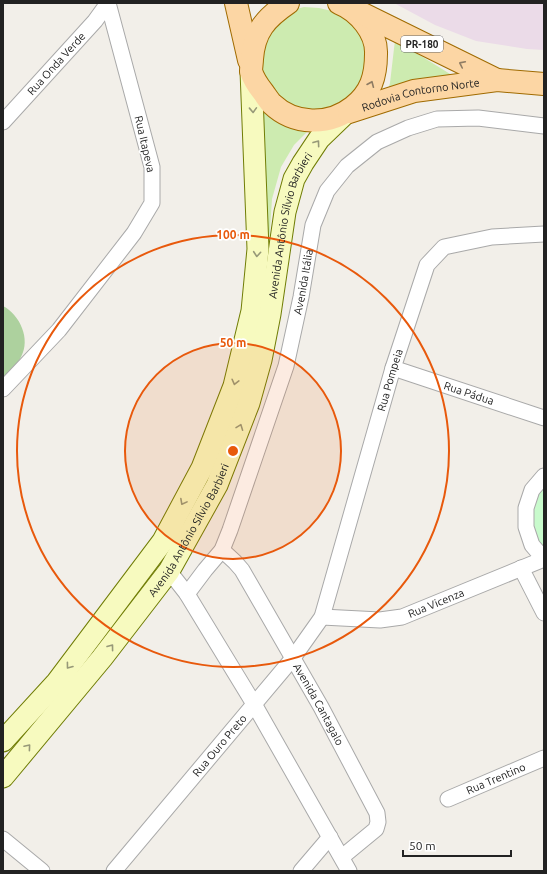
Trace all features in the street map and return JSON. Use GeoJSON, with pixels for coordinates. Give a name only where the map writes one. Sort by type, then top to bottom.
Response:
{"type":"FeatureCollection","features":[{"type":"Feature","properties":{"kind":"main road","name":"PR-180"},"geometry":{"type":"LineString","coordinates":[[236,3],[251,71],[260,88],[272,104],[288,115],[307,121],[327,120],[346,113],[360,102],[371,86],[376,69],[376,51],[371,33],[361,18],[344,4]]}},
{"type":"Feature","properties":{"kind":"main road"},"geometry":{"type":"LineString","coordinates":[[251,71],[253,49],[259,30],[272,14],[288,3]]}},
{"type":"Feature","properties":{"kind":"main road","name":"Rodovia Contorno Norte"},"geometry":{"type":"LineString","coordinates":[[344,4],[497,80]]}},
{"type":"Feature","properties":{"kind":"main road","name":"Avenida Antônio Sílvio Barbieri"},"geometry":{"type":"LineString","coordinates":[[3,741],[57,682],[163,541],[202,468],[234,386],[252,311],[258,249],[251,71]]}},
{"type":"Feature","properties":{"kind":"main road","name":"Rodovia Contorno Norte"},"geometry":{"type":"LineString","coordinates":[[346,113],[414,91],[497,80],[544,84]]}},
{"type":"Feature","properties":{"kind":"main road","name":"Avenida Antônio Sílvio Barbieri"},"geometry":{"type":"LineString","coordinates":[[3,777],[102,658],[169,571],[217,485],[249,403],[264,345],[285,212],[294,179],[319,139],[346,113]]}},
{"type":"Feature","properties":{"kind":"street","name":"Rua Onda Verde"},"geometry":{"type":"LineString","coordinates":[[3,122],[95,21],[108,3]]}},
{"type":"Feature","properties":{"kind":"street","name":"Rua Itapeva"},"geometry":{"type":"LineString","coordinates":[[3,389],[59,330],[134,233],[152,203],[152,167],[108,3]]}},
{"type":"Feature","properties":{"kind":"street","name":"Avenida Itália"},"geometry":{"type":"LineString","coordinates":[[187,594],[222,550],[230,530],[286,366],[301,297],[313,225],[327,191],[347,166],[377,142],[408,128],[437,119],[478,118],[544,126]]}},
{"type":"Feature","properties":{"kind":"street","name":"Rua Pompeia"},"geometry":{"type":"LineString","coordinates":[[322,617],[393,368],[427,265],[444,247],[492,237],[544,234]]}},
{"type":"Feature","properties":{"kind":"street","name":"Rua Pádua"},"geometry":{"type":"LineString","coordinates":[[393,368],[544,418]]}},
{"type":"Feature","properties":{"kind":"street"},"geometry":{"type":"LineString","coordinates":[[544,476],[532,490],[526,508],[526,527],[532,545],[544,559]]}},
{"type":"Feature","properties":{"kind":"street","name":"Avenida Cantagalo"},"geometry":{"type":"LineString","coordinates":[[222,550],[242,570],[320,706],[377,813],[378,822],[376,829],[342,857]]}},
{"type":"Feature","properties":{"kind":"street","name":"Rua Vicenza"},"geometry":{"type":"LineString","coordinates":[[322,617],[380,620],[402,617],[544,559]]}},
{"type":"Feature","properties":{"kind":"street"},"geometry":{"type":"LineString","coordinates":[[521,568],[544,613]]}},
{"type":"Feature","properties":{"kind":"street"},"geometry":{"type":"LineString","coordinates":[[169,571],[187,594],[254,704],[350,871]]}},
{"type":"Feature","properties":{"kind":"street","name":"Rua Ouro Preto"},"geometry":{"type":"LineString","coordinates":[[114,871],[293,658],[322,617]]}},
{"type":"Feature","properties":{"kind":"street","name":"Rua Trentino"},"geometry":{"type":"LineString","coordinates":[[448,799],[544,758]]}},
{"type":"Feature","properties":{"kind":"street"},"geometry":{"type":"LineString","coordinates":[[301,871],[330,837]]}},
{"type":"Feature","properties":{"kind":"street"},"geometry":{"type":"LineString","coordinates":[[3,839],[42,871]]}},
{"type":"Feature","properties":{"kind":"shaded area"},"geometry":{"type":"Polygon","coordinates":[[[394,3],[544,3],[544,50],[527,49],[476,41],[435,25],[394,3]]]}},
{"type":"Feature","properties":{"kind":"green space"},"geometry":{"type":"Polygon","coordinates":[[[304,7],[319,8],[336,12],[355,26],[365,41],[368,58],[364,84],[329,115],[283,107],[261,75],[263,43],[269,30],[292,10],[304,7]]]}},
{"type":"Feature","properties":{"kind":"green space"},"geometry":{"type":"Polygon","coordinates":[[[395,40],[455,77],[386,97],[390,83],[395,40]]]}},
{"type":"Feature","properties":{"kind":"green space"},"geometry":{"type":"Polygon","coordinates":[[[258,101],[284,116],[314,125],[294,145],[281,167],[272,199],[266,292],[251,362],[234,417],[209,479],[164,556],[159,553],[203,477],[226,420],[246,358],[256,309],[263,256],[265,215],[258,101]]]}},
{"type":"Feature","properties":{"kind":"green space"},"geometry":{"type":"Polygon","coordinates":[[[3,306],[19,321],[25,343],[21,357],[3,379],[3,306]]]}},
{"type":"Feature","properties":{"kind":"green space"},"geometry":{"type":"Polygon","coordinates":[[[544,482],[544,548],[537,538],[533,528],[531,522],[531,510],[535,496],[544,482]]]}}]}
